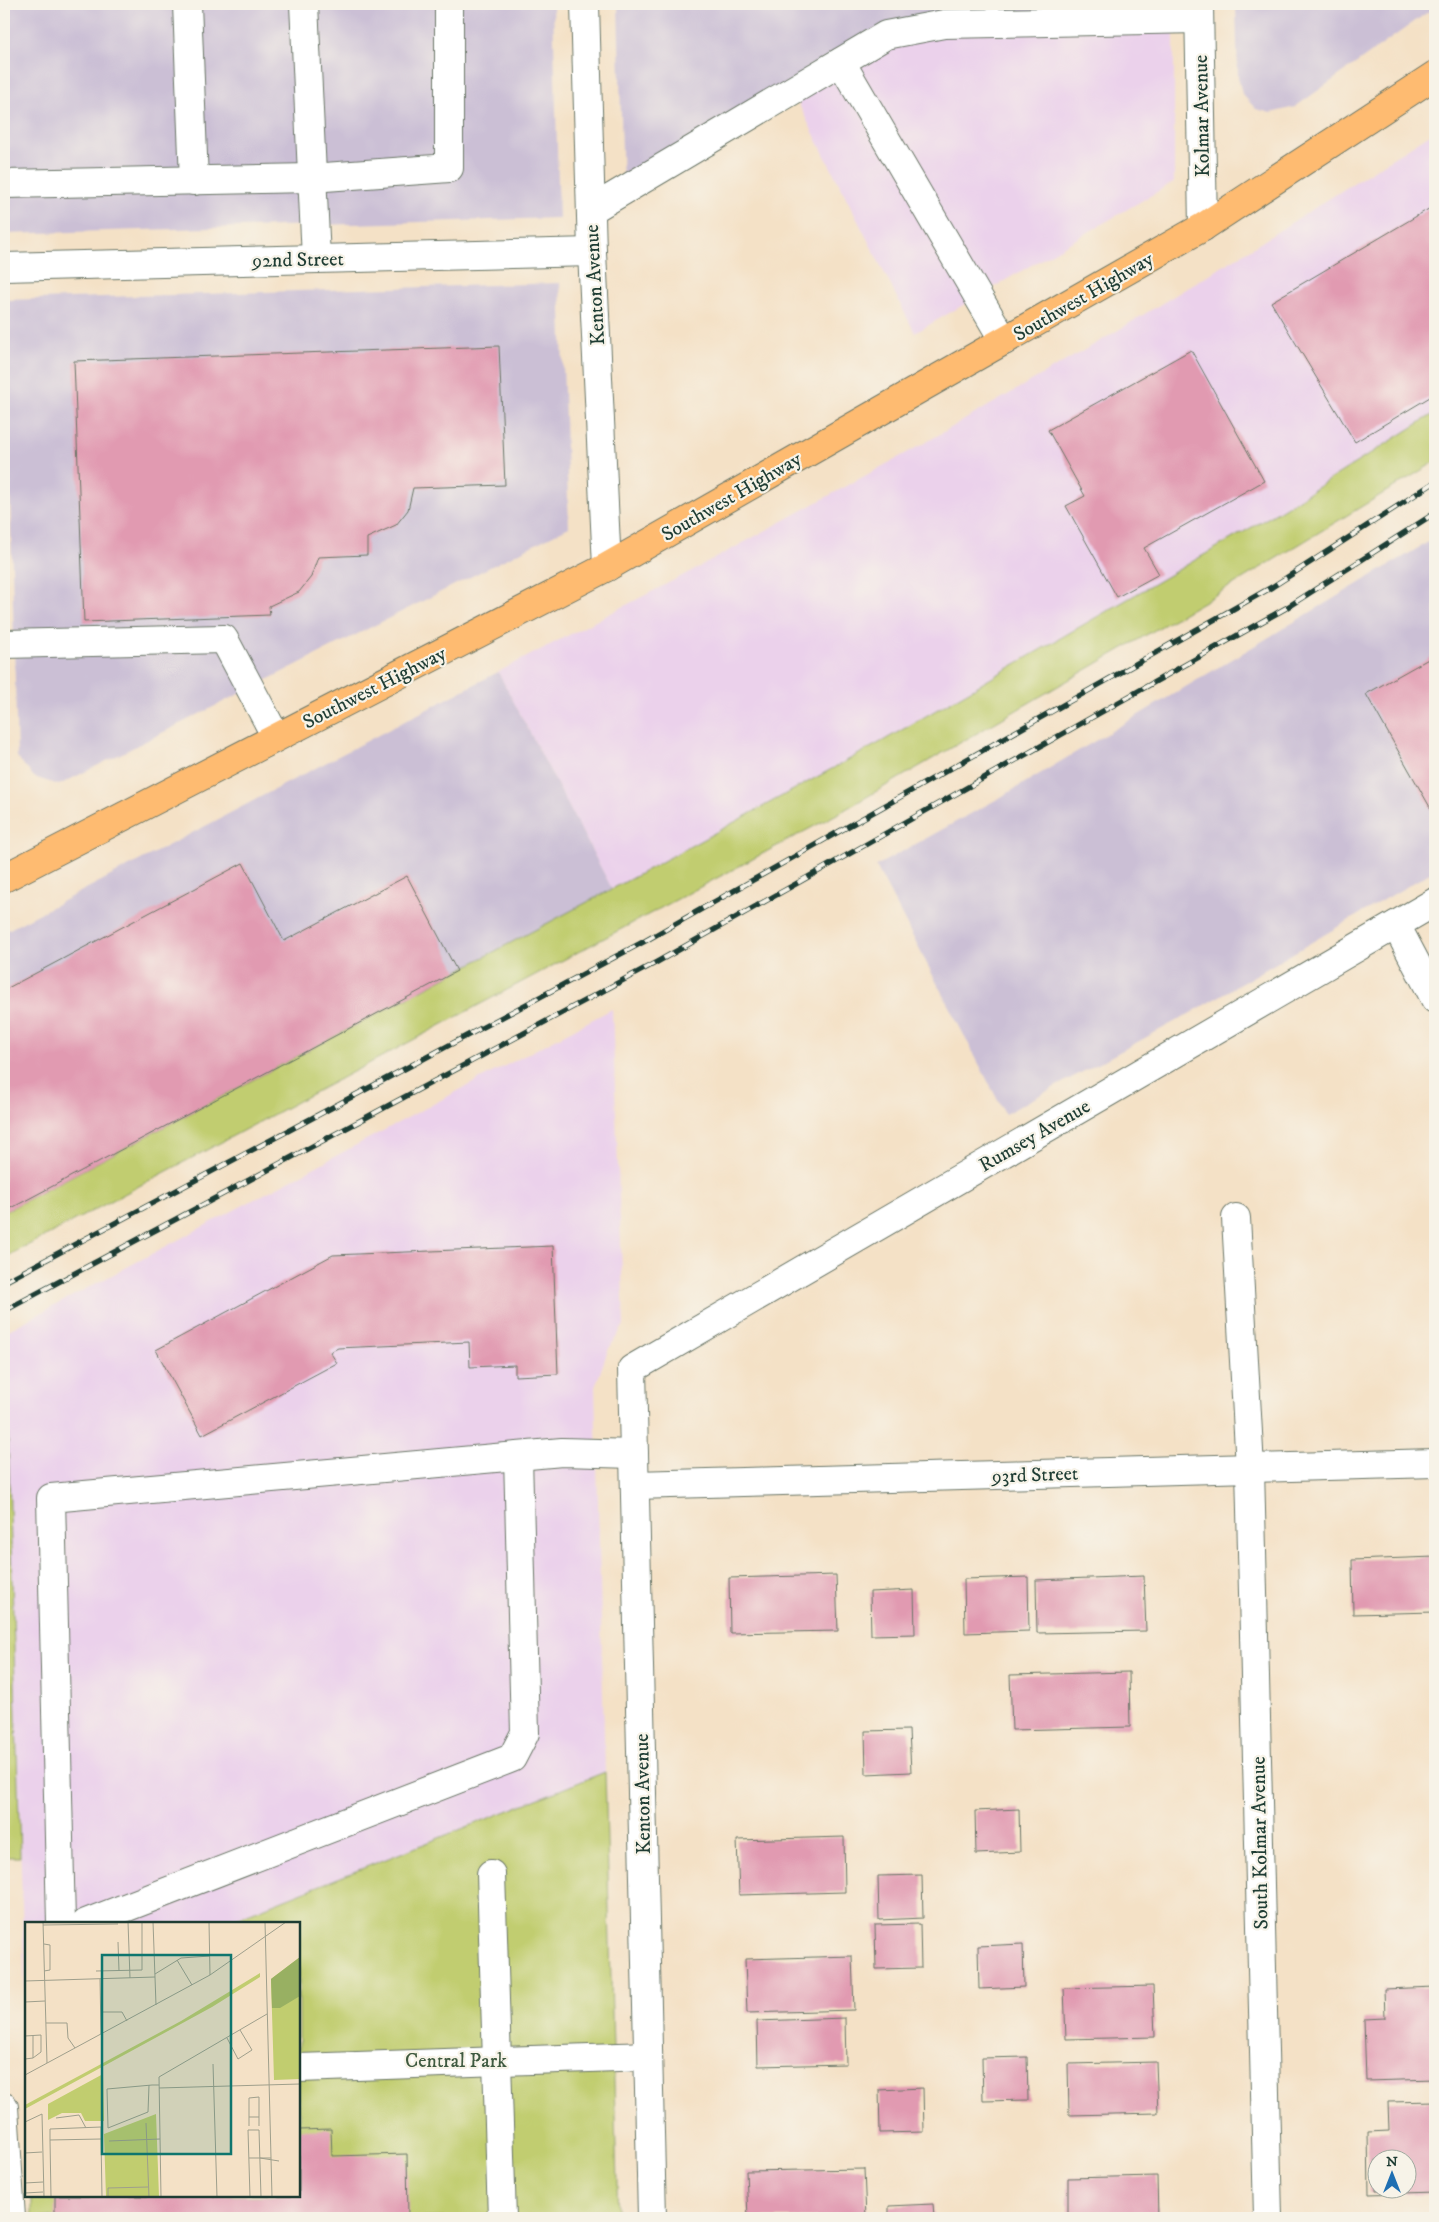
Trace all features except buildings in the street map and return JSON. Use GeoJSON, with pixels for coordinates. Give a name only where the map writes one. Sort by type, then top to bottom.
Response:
{"type":"FeatureCollection","features":[{"type":"Feature","properties":{"kind":"main road","name":"Southwest Highway"},"geometry":{"type":"LineString","coordinates":[[4,878],[607,567],[1203,227],[1435,75]]}},
{"type":"Feature","properties":{"kind":"street"},"geometry":{"type":"LineString","coordinates":[[187,4],[194,181]]}},
{"type":"Feature","properties":{"kind":"street"},"geometry":{"type":"LineString","coordinates":[[304,4],[316,259]]}},
{"type":"Feature","properties":{"kind":"street"},"geometry":{"type":"LineString","coordinates":[[4,184],[312,178],[449,168],[449,4]]}},
{"type":"Feature","properties":{"kind":"street","name":"Kenton Avenue"},"geometry":{"type":"LineString","coordinates":[[585,4],[592,252],[607,567]]}},
{"type":"Feature","properties":{"kind":"street"},"geometry":{"type":"LineString","coordinates":[[591,210],[886,35],[944,24],[1199,11]]}},
{"type":"Feature","properties":{"kind":"street","name":"Kolmar Avenue"},"geometry":{"type":"LineString","coordinates":[[1199,11],[1203,227]]}},
{"type":"Feature","properties":{"kind":"street"},"geometry":{"type":"LineString","coordinates":[[841,62],[1004,341]]}},
{"type":"Feature","properties":{"kind":"street","name":"92nd Street"},"geometry":{"type":"LineString","coordinates":[[4,267],[592,252]]}},
{"type":"Feature","properties":{"kind":"street"},"geometry":{"type":"LineString","coordinates":[[4,644],[224,639],[276,737]]}},
{"type":"Feature","properties":{"kind":"street","name":"Rumsey Avenue"},"geometry":{"type":"LineString","coordinates":[[632,1369],[1435,902]]}},
{"type":"Feature","properties":{"kind":"street"},"geometry":{"type":"LineString","coordinates":[[1396,925],[1435,999]]}},
{"type":"Feature","properties":{"kind":"street","name":"South Kolmar Avenue"},"geometry":{"type":"LineString","coordinates":[[1236,1218],[1250,1468],[1268,2218]]}},
{"type":"Feature","properties":{"kind":"street","name":"Kenton Avenue"},"geometry":{"type":"LineString","coordinates":[[632,1369],[652,2218]]}},
{"type":"Feature","properties":{"kind":"street"},"geometry":{"type":"LineString","coordinates":[[61,1922],[51,1498],[562,1452],[634,1454]]}},
{"type":"Feature","properties":{"kind":"street"},"geometry":{"type":"LineString","coordinates":[[89,1922],[512,1758],[524,1733],[518,1456]]}},
{"type":"Feature","properties":{"kind":"street","name":"93rd Street"},"geometry":{"type":"LineString","coordinates":[[635,1485],[1435,1463]]}},
{"type":"Feature","properties":{"kind":"street"},"geometry":{"type":"LineString","coordinates":[[491,1874],[502,2218]]}},
{"type":"Feature","properties":{"kind":"street"},"geometry":{"type":"LineString","coordinates":[[300,2068],[648,2056]]}},
{"type":"Feature","properties":{"kind":"street"},"geometry":{"type":"LineString","coordinates":[[4,2107],[10,2218]]}},
{"type":"Feature","properties":{"kind":"shaded area"},"geometry":{"type":"Polygon","coordinates":[[[4,4],[553,4],[559,218],[4,234],[4,4]]]}},
{"type":"Feature","properties":{"kind":"shaded area"},"geometry":{"type":"Polygon","coordinates":[[[618,4],[1173,4],[1174,19],[886,35],[623,190],[618,4]]]}},
{"type":"Feature","properties":{"kind":"shaded area"},"geometry":{"type":"Polygon","coordinates":[[[1236,4],[1435,4],[1435,7],[1295,107],[1271,113],[1256,109],[1242,94],[1238,77],[1236,4]]]}},
{"type":"Feature","properties":{"kind":"shaded area"},"geometry":{"type":"Polygon","coordinates":[[[1174,19],[1174,182],[915,333],[792,91],[886,35],[1174,19]]]}},
{"type":"Feature","properties":{"kind":"shaded area"},"geometry":{"type":"Polygon","coordinates":[[[1435,131],[1435,413],[1278,512],[881,742],[612,889],[498,672],[703,565],[923,444],[1102,340],[1246,252],[1435,131]]]}},
{"type":"Feature","properties":{"kind":"shaded area"},"geometry":{"type":"Polygon","coordinates":[[[560,283],[569,527],[59,785],[34,777],[17,757],[5,300],[560,283]]]}},
{"type":"Feature","properties":{"kind":"shaded area"},"geometry":{"type":"Polygon","coordinates":[[[1435,538],[1435,870],[1189,1014],[1005,1114],[876,866],[1001,797],[1435,538]]]}},
{"type":"Feature","properties":{"kind":"shaded area"},"geometry":{"type":"Polygon","coordinates":[[[498,672],[612,889],[4,1212],[4,932],[498,672]]]}},
{"type":"Feature","properties":{"kind":"shaded area"},"geometry":{"type":"Polygon","coordinates":[[[612,1009],[624,1325],[608,1350],[595,1387],[605,1772],[228,1922],[25,1922],[25,2003],[5,1332],[612,1009]]]}},
{"type":"Feature","properties":{"kind":"green space"},"geometry":{"type":"Polygon","coordinates":[[[1435,413],[1435,462],[1229,587],[839,813],[4,1258],[4,1212],[612,889],[881,742],[1278,512],[1435,413]]]}},
{"type":"Feature","properties":{"kind":"green space"},"geometry":{"type":"Polygon","coordinates":[[[5,1332],[20,1857],[4,1857],[5,1332]]]}},
{"type":"Feature","properties":{"kind":"green space","name":"Central Park"},"geometry":{"type":"Polygon","coordinates":[[[605,1772],[618,2218],[32,2218],[32,2197],[300,2197],[300,1922],[228,1922],[605,1772]]]}},
{"type":"Feature","properties":{"kind":"railway"},"geometry":{"type":"LineString","coordinates":[[4,1282],[645,941],[1272,587],[1435,482]]}},
{"type":"Feature","properties":{"kind":"railway"},"geometry":{"type":"LineString","coordinates":[[4,1311],[657,962],[1286,608],[1435,513]]}}]}
